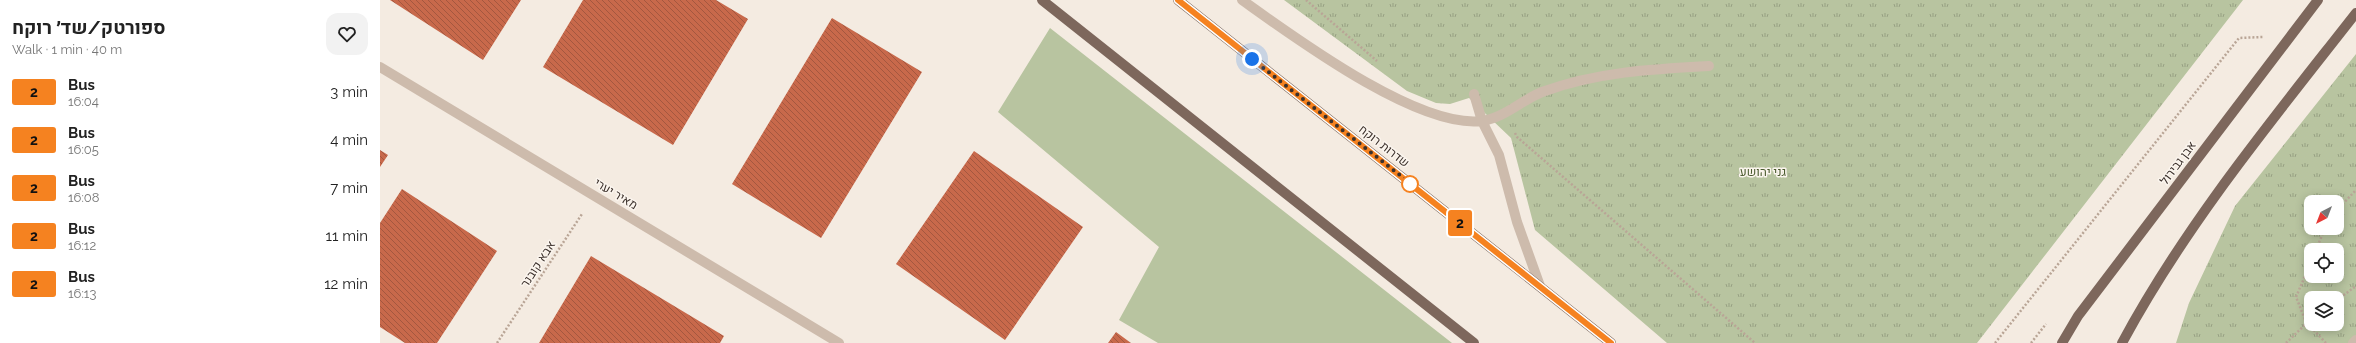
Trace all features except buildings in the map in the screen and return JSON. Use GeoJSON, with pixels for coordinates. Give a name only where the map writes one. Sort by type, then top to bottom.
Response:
{"type":"FeatureCollection","features":[{"type":"Feature","properties":{"kind":"main road"},"geometry":{"type":"LineString","coordinates":[[1042,0],[1474,343]]}},
{"type":"Feature","properties":{"kind":"main road","name":"שדרות רוקח"},"geometry":{"type":"LineString","coordinates":[[1178,0],[1611,343]]}},
{"type":"Feature","properties":{"kind":"main road","name":"אבן גבירול"},"geometry":{"type":"LineString","coordinates":[[2062,343],[2083,310],[2318,0]]}},
{"type":"Feature","properties":{"kind":"main road"},"geometry":{"type":"LineString","coordinates":[[2122,343],[2148,293],[2236,166],[2356,13]]}},
{"type":"Feature","properties":{"kind":"street"},"geometry":{"type":"LineString","coordinates":[[1242,0],[1320,55],[1383,90],[1425,111],[1467,121],[1482,121],[1506,111],[1541,93],[1575,82],[1617,73],[1709,66]]}},
{"type":"Feature","properties":{"kind":"street","name":"מאיר יערי"},"geometry":{"type":"LineString","coordinates":[[380,67],[839,343]]}},
{"type":"Feature","properties":{"kind":"street"},"geometry":{"type":"LineString","coordinates":[[1474,94],[1482,121],[1498,155],[1517,222],[1540,286]]}},
{"type":"Feature","properties":{"kind":"street"},"geometry":{"type":"LineString","coordinates":[[2353,343],[2356,340]]}},
{"type":"Feature","properties":{"kind":"path"},"geometry":{"type":"LineString","coordinates":[[1306,0],[1382,66]]}},
{"type":"Feature","properties":{"kind":"path"},"geometry":{"type":"LineString","coordinates":[[1995,343],[2239,38],[2265,36]]}},
{"type":"Feature","properties":{"kind":"path"},"geometry":{"type":"LineString","coordinates":[[1506,111],[1517,137],[1755,343]]}},
{"type":"Feature","properties":{"kind":"path"},"geometry":{"type":"LineString","coordinates":[[2344,203],[2356,190]]}},
{"type":"Feature","properties":{"kind":"path","name":"אבא קובנר"},"geometry":{"type":"LineString","coordinates":[[497,343],[594,196]]}},
{"type":"Feature","properties":{"kind":"path"},"geometry":{"type":"LineString","coordinates":[[2304,278],[2296,297],[2304,317]]}},
{"type":"Feature","properties":{"kind":"path"},"geometry":{"type":"LineString","coordinates":[[2344,295],[2356,286]]}},
{"type":"Feature","properties":{"kind":"path"},"geometry":{"type":"LineString","coordinates":[[2286,343],[2304,324]]}},
{"type":"Feature","properties":{"kind":"path"},"geometry":{"type":"LineString","coordinates":[[2315,331],[2326,343]]}},
{"type":"Feature","properties":{"kind":"green space","name":"גני יהושע"},"geometry":{"type":"Polygon","coordinates":[[[1284,0],[2243,0],[1977,343],[1667,343],[1535,230],[1511,138],[1469,98],[1450,104],[1436,103],[1407,91],[1284,0]]]}},
{"type":"Feature","properties":{"kind":"green space"},"geometry":{"type":"Polygon","coordinates":[[[1050,28],[1452,343],[1158,343],[1119,320],[1159,247],[998,112],[1050,28]]]}},
{"type":"Feature","properties":{"kind":"green space"},"geometry":{"type":"Polygon","coordinates":[[[2356,54],[2356,343],[2176,343],[2189,303],[2235,206],[2356,54]]]}},
{"type":"Feature","properties":{"kind":"bus line","name":"2"},"geometry":{"type":"LineString","coordinates":[[1178,0],[1611,343]]}},
{"type":"Feature","properties":{"kind":"route"},"geometry":{"type":"LineString","coordinates":[[1252,59],[1415,187],[1410,184]]}}]}
